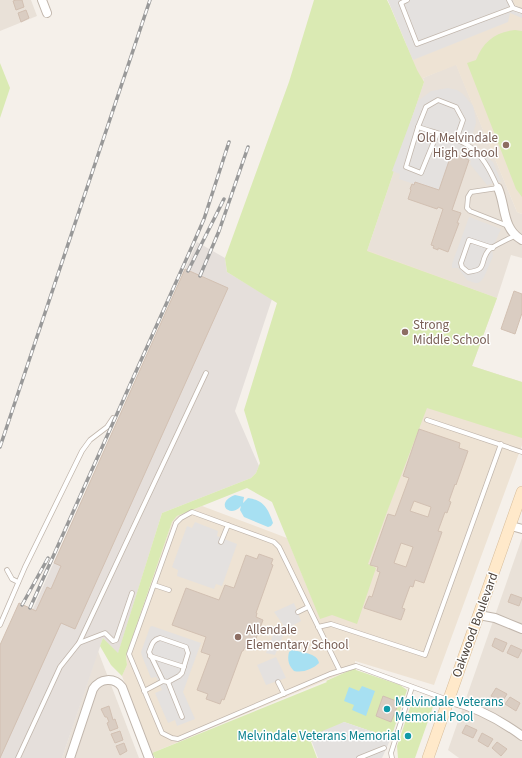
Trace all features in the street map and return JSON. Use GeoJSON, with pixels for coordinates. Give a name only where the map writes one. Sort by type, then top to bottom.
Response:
{"type":"FeatureCollection","features":[{"type":"Feature","properties":{"kind":"main road","name":"Oakwood Boulevard"},"geometry":{"type":"LineString","coordinates":[[428,758],[522,492]]}},
{"type":"Feature","properties":{"kind":"street"},"geometry":{"type":"LineString","coordinates":[[42,0],[47,13]]}},
{"type":"Feature","properties":{"kind":"street"},"geometry":{"type":"LineString","coordinates":[[498,188],[501,193],[505,216],[509,226],[519,238]]}},
{"type":"Feature","properties":{"kind":"street"},"geometry":{"type":"LineString","coordinates":[[511,526],[522,529]]}},
{"type":"Feature","properties":{"kind":"street"},"geometry":{"type":"LineString","coordinates":[[479,615],[495,618],[522,629]]}},
{"type":"Feature","properties":{"kind":"street"},"geometry":{"type":"LineString","coordinates":[[70,758],[94,689],[98,682],[107,680],[116,682],[122,687],[149,758]]}},
{"type":"Feature","properties":{"kind":"street"},"geometry":{"type":"LineString","coordinates":[[448,700],[480,710],[510,727],[522,736]]}},
{"type":"Feature","properties":{"kind":"lane"},"geometry":{"type":"LineString","coordinates":[[407,0],[401,3],[417,44],[513,8]]}},
{"type":"Feature","properties":{"kind":"lane"},"geometry":{"type":"LineString","coordinates":[[509,0],[513,8],[522,12]]}},
{"type":"Feature","properties":{"kind":"lane"},"geometry":{"type":"LineString","coordinates":[[437,134],[422,173],[406,167],[418,127],[426,107],[438,100],[456,107],[463,120],[456,140]]}},
{"type":"Feature","properties":{"kind":"lane"},"geometry":{"type":"LineString","coordinates":[[418,127],[456,140],[468,146],[481,158],[489,169],[498,188],[471,192],[468,197],[467,208],[470,211],[509,226]]}},
{"type":"Feature","properties":{"kind":"lane"},"geometry":{"type":"LineString","coordinates":[[493,248],[469,240],[461,263],[462,267],[468,272],[477,271],[480,269],[488,250],[519,238]]}},
{"type":"Feature","properties":{"kind":"lane"},"geometry":{"type":"LineString","coordinates":[[18,758],[60,668],[79,643],[206,373]]}},
{"type":"Feature","properties":{"kind":"lane"},"geometry":{"type":"LineString","coordinates":[[0,625],[18,582],[82,451],[90,440],[107,427],[112,418]]}},
{"type":"Feature","properties":{"kind":"lane"},"geometry":{"type":"LineString","coordinates":[[427,420],[522,452]]}},
{"type":"Feature","properties":{"kind":"lane"},"geometry":{"type":"LineString","coordinates":[[318,627],[331,624],[425,655],[501,444]]}},
{"type":"Feature","properties":{"kind":"lane"},"geometry":{"type":"LineString","coordinates":[[340,672],[279,547],[274,542],[192,512],[181,518],[176,523],[129,654],[162,733],[178,739],[284,694],[356,666],[448,700]]}},
{"type":"Feature","properties":{"kind":"lane"},"geometry":{"type":"LineString","coordinates":[[221,542],[228,525]]}},
{"type":"Feature","properties":{"kind":"lane"},"geometry":{"type":"LineString","coordinates":[[7,570],[9,575],[18,582]]}},
{"type":"Feature","properties":{"kind":"lane"},"geometry":{"type":"LineString","coordinates":[[154,585],[169,590]]}},
{"type":"Feature","properties":{"kind":"lane"},"geometry":{"type":"LineString","coordinates":[[79,643],[105,633],[113,641],[116,640],[132,593]]}},
{"type":"Feature","properties":{"kind":"lane"},"geometry":{"type":"LineString","coordinates":[[298,612],[308,606]]}},
{"type":"Feature","properties":{"kind":"lane"},"geometry":{"type":"LineString","coordinates":[[144,691],[162,681],[168,682],[179,676],[184,667],[188,650],[186,647],[160,638],[153,642],[150,656],[162,681]]}},
{"type":"Feature","properties":{"kind":"lane"},"geometry":{"type":"LineString","coordinates":[[150,656],[184,667]]}},
{"type":"Feature","properties":{"kind":"lane"},"geometry":{"type":"LineString","coordinates":[[168,682],[182,717]]}},
{"type":"Feature","properties":{"kind":"lane"},"geometry":{"type":"LineString","coordinates":[[278,682],[284,694]]}},
{"type":"Feature","properties":{"kind":"lane"},"geometry":{"type":"LineString","coordinates":[[392,758],[390,753],[412,687]]}},
{"type":"Feature","properties":{"kind":"lane"},"geometry":{"type":"LineString","coordinates":[[359,758],[384,748]]}},
{"type":"Feature","properties":{"kind":"shaded area"},"geometry":{"type":"Polygon","coordinates":[[[0,0],[31,0],[37,16],[0,31],[0,0]]]}},
{"type":"Feature","properties":{"kind":"shaded area"},"geometry":{"type":"Polygon","coordinates":[[[388,0],[522,0],[522,214],[517,212],[456,65],[423,78],[424,82],[367,250],[497,298],[472,366],[522,382],[522,445],[434,685],[355,661],[355,668],[152,753],[122,676],[127,665],[126,656],[172,522],[177,516],[202,506],[287,538],[320,618],[346,256],[407,46],[388,0]]]}},
{"type":"Feature","properties":{"kind":"shaded area"},"geometry":{"type":"Polygon","coordinates":[[[388,0],[513,0],[514,5],[522,8],[522,18],[510,13],[508,22],[413,60],[388,0]]]}},
{"type":"Feature","properties":{"kind":"shaded area"},"geometry":{"type":"Polygon","coordinates":[[[456,64],[517,212],[522,214],[522,258],[511,255],[497,298],[367,251],[424,82],[423,78],[456,64]]]}},
{"type":"Feature","properties":{"kind":"shaded area"},"geometry":{"type":"Polygon","coordinates":[[[448,88],[457,90],[463,94],[473,106],[476,123],[470,143],[493,162],[501,181],[487,185],[470,164],[471,161],[462,153],[454,149],[439,190],[415,182],[414,184],[399,179],[400,174],[392,171],[418,101],[431,91],[448,88]]]}},
{"type":"Feature","properties":{"kind":"shaded area"},"geometry":{"type":"Polygon","coordinates":[[[469,217],[501,229],[492,249],[493,256],[484,277],[478,283],[467,280],[458,268],[452,268],[452,264],[469,217]]]}},
{"type":"Feature","properties":{"kind":"shaded area"},"geometry":{"type":"Polygon","coordinates":[[[197,242],[225,258],[227,272],[272,299],[235,411],[259,466],[256,473],[251,478],[162,513],[118,654],[103,638],[62,758],[0,758],[0,646],[19,603],[33,609],[197,242]]]}},
{"type":"Feature","properties":{"kind":"shaded area"},"geometry":{"type":"Polygon","coordinates":[[[195,522],[218,531],[217,536],[237,544],[222,586],[216,584],[214,589],[177,576],[178,570],[172,567],[187,526],[192,528],[195,522]]]}},
{"type":"Feature","properties":{"kind":"shaded area"},"geometry":{"type":"Polygon","coordinates":[[[522,538],[522,758],[459,758],[448,750],[522,538]]]}},
{"type":"Feature","properties":{"kind":"shaded area"},"geometry":{"type":"Polygon","coordinates":[[[294,603],[301,621],[286,629],[274,612],[294,603]]]}},
{"type":"Feature","properties":{"kind":"shaded area"},"geometry":{"type":"Polygon","coordinates":[[[152,626],[201,643],[183,692],[195,719],[177,726],[175,720],[168,723],[155,693],[162,690],[156,677],[151,678],[141,652],[150,627],[152,626]]]}},
{"type":"Feature","properties":{"kind":"shaded area"},"geometry":{"type":"Polygon","coordinates":[[[276,627],[285,631],[275,655],[266,653],[276,627]]]}},
{"type":"Feature","properties":{"kind":"shaded area"},"geometry":{"type":"Polygon","coordinates":[[[98,651],[139,758],[62,758],[98,651]]]}},
{"type":"Feature","properties":{"kind":"shaded area"},"geometry":{"type":"Polygon","coordinates":[[[276,657],[286,678],[266,685],[257,665],[276,657]]]}},
{"type":"Feature","properties":{"kind":"shaded area"},"geometry":{"type":"Polygon","coordinates":[[[344,722],[391,738],[382,758],[318,758],[312,742],[313,735],[344,722]]]}},
{"type":"Feature","properties":{"kind":"green space"},"geometry":{"type":"Polygon","coordinates":[[[314,0],[387,0],[390,6],[417,70],[424,82],[367,251],[497,298],[472,366],[522,382],[522,438],[427,408],[368,564],[376,568],[357,624],[332,615],[320,619],[272,502],[247,488],[177,516],[172,522],[126,656],[127,665],[122,676],[111,665],[100,646],[103,638],[118,653],[162,513],[251,478],[256,473],[260,463],[244,410],[277,303],[227,272],[225,258],[289,82],[314,0]]]}},
{"type":"Feature","properties":{"kind":"green space"},"geometry":{"type":"Polygon","coordinates":[[[515,30],[522,31],[522,197],[516,189],[467,63],[476,60],[482,48],[491,39],[501,33],[515,30]]]}},
{"type":"Feature","properties":{"kind":"green space"},"geometry":{"type":"Polygon","coordinates":[[[0,63],[10,88],[0,118],[0,63]]]}},
{"type":"Feature","properties":{"kind":"green space"},"geometry":{"type":"Polygon","coordinates":[[[355,668],[356,670],[400,685],[407,690],[391,738],[344,722],[311,742],[317,758],[155,758],[152,753],[327,682],[326,681],[355,668]]]}},
{"type":"Feature","properties":{"kind":"green space"},"geometry":{"type":"Polygon","coordinates":[[[419,698],[434,704],[415,758],[398,758],[397,746],[412,702],[419,698]]]}},
{"type":"Feature","properties":{"kind":"water"},"geometry":{"type":"Polygon","coordinates":[[[235,495],[244,497],[243,503],[248,498],[261,503],[267,509],[271,518],[273,523],[271,526],[268,527],[244,517],[240,510],[241,506],[237,510],[232,511],[226,508],[226,502],[229,498],[235,495]]]}},
{"type":"Feature","properties":{"kind":"water"},"geometry":{"type":"Polygon","coordinates":[[[292,650],[312,655],[318,660],[319,663],[308,670],[294,671],[288,660],[289,652],[292,650]]]}},
{"type":"Feature","properties":{"kind":"water"},"geometry":{"type":"Polygon","coordinates":[[[362,686],[375,691],[366,716],[352,710],[354,705],[344,701],[349,687],[359,691],[362,686]]]}},
{"type":"Feature","properties":{"kind":"building"},"geometry":{"type":"Polygon","coordinates":[[[22,0],[24,7],[16,10],[13,1],[22,0]]]}},
{"type":"Feature","properties":{"kind":"building"},"geometry":{"type":"Polygon","coordinates":[[[26,10],[29,18],[21,22],[18,13],[26,10]]]}},
{"type":"Feature","properties":{"kind":"building"},"geometry":{"type":"Polygon","coordinates":[[[455,154],[469,160],[452,210],[461,213],[457,223],[459,223],[448,252],[438,248],[438,250],[433,248],[434,246],[431,245],[443,209],[438,207],[437,209],[408,199],[412,184],[414,185],[415,182],[439,190],[451,155],[454,156],[455,154]]]}},
{"type":"Feature","properties":{"kind":"building"},"geometry":{"type":"Polygon","coordinates":[[[185,269],[228,288],[75,629],[61,623],[0,758],[0,645],[19,603],[36,611],[47,587],[51,589],[61,566],[54,563],[185,269]]]}},
{"type":"Feature","properties":{"kind":"building"},"geometry":{"type":"Polygon","coordinates":[[[514,291],[522,294],[522,313],[515,334],[501,329],[514,291]]]}},
{"type":"Feature","properties":{"kind":"building"},"geometry":{"type":"Polygon","coordinates":[[[419,429],[460,443],[459,448],[468,451],[449,501],[451,502],[447,513],[445,512],[438,531],[442,532],[424,583],[415,580],[413,587],[410,586],[402,608],[405,609],[401,620],[364,608],[369,596],[372,597],[380,572],[377,571],[378,567],[370,565],[388,514],[395,516],[409,478],[403,476],[419,429]],[[414,501],[410,511],[428,517],[431,507],[414,501]],[[401,543],[394,563],[406,567],[413,547],[401,543]]]}},
{"type":"Feature","properties":{"kind":"building"},"geometry":{"type":"Polygon","coordinates":[[[259,554],[273,559],[271,564],[273,565],[256,613],[256,617],[263,620],[252,649],[245,647],[242,651],[224,700],[222,699],[220,704],[206,699],[208,694],[197,690],[210,655],[201,652],[206,637],[172,625],[186,588],[219,600],[225,585],[234,588],[246,555],[257,559],[259,554]]]}},
{"type":"Feature","properties":{"kind":"building"},"geometry":{"type":"Polygon","coordinates":[[[511,594],[522,598],[519,606],[508,602],[511,594]]]}},
{"type":"Feature","properties":{"kind":"building"},"geometry":{"type":"Polygon","coordinates":[[[495,638],[507,643],[503,652],[492,646],[495,638]]]}},
{"type":"Feature","properties":{"kind":"building"},"geometry":{"type":"Polygon","coordinates":[[[511,645],[522,650],[518,658],[507,653],[511,645]]]}},
{"type":"Feature","properties":{"kind":"building"},"geometry":{"type":"Polygon","coordinates":[[[496,688],[507,694],[502,702],[491,696],[496,688]]]}},
{"type":"Feature","properties":{"kind":"building","name":"Melvindale Veterans Memorial Pool"},"geometry":{"type":"Polygon","coordinates":[[[383,696],[399,702],[391,722],[376,716],[383,696]]]}},
{"type":"Feature","properties":{"kind":"building"},"geometry":{"type":"Polygon","coordinates":[[[510,697],[520,703],[516,711],[505,704],[510,697]]]}},
{"type":"Feature","properties":{"kind":"building"},"geometry":{"type":"Polygon","coordinates":[[[109,706],[113,720],[115,719],[118,728],[110,731],[107,723],[109,722],[107,717],[105,717],[101,709],[109,706]]]}},
{"type":"Feature","properties":{"kind":"building"},"geometry":{"type":"Polygon","coordinates":[[[466,725],[477,730],[473,738],[462,733],[466,725]]]}},
{"type":"Feature","properties":{"kind":"building"},"geometry":{"type":"Polygon","coordinates":[[[120,731],[123,740],[115,743],[111,734],[120,731]]]}},
{"type":"Feature","properties":{"kind":"building"},"geometry":{"type":"Polygon","coordinates":[[[482,733],[493,739],[488,747],[478,741],[482,733]]]}},
{"type":"Feature","properties":{"kind":"building"},"geometry":{"type":"Polygon","coordinates":[[[497,742],[507,749],[501,756],[492,748],[497,742]]]}},
{"type":"Feature","properties":{"kind":"building"},"geometry":{"type":"Polygon","coordinates":[[[124,743],[127,751],[120,755],[116,746],[124,743]]]}},
{"type":"Feature","properties":{"kind":"railway"},"geometry":{"type":"LineString","coordinates":[[0,447],[150,0]]}},
{"type":"Feature","properties":{"kind":"railway"},"geometry":{"type":"LineString","coordinates":[[30,608],[204,219],[229,142]]}},
{"type":"Feature","properties":{"kind":"railway"},"geometry":{"type":"LineString","coordinates":[[200,276],[219,231],[248,147]]}},
{"type":"Feature","properties":{"kind":"railway"},"geometry":{"type":"LineString","coordinates":[[188,271],[224,199]]}},
{"type":"Feature","properties":{"kind":"railway"},"geometry":{"type":"LineString","coordinates":[[22,605],[48,558]]}},
{"type":"Feature","properties":{"kind":"place","name":"Old Melvindale High School"},"geometry":{"type":"Point","coordinates":[506,145]}},
{"type":"Feature","properties":{"kind":"place","name":"Strong Middle School"},"geometry":{"type":"Point","coordinates":[405,332]}},
{"type":"Feature","properties":{"kind":"place","name":"Allendale Elementary School"},"geometry":{"type":"Point","coordinates":[238,637]}},
{"type":"Feature","properties":{"kind":"place","name":"Melvindale Veterans Memorial Pool"},"geometry":{"type":"Point","coordinates":[387,709]}},
{"type":"Feature","properties":{"kind":"place","name":"Melvindale Veterans Memorial"},"geometry":{"type":"Point","coordinates":[408,736]}}]}
